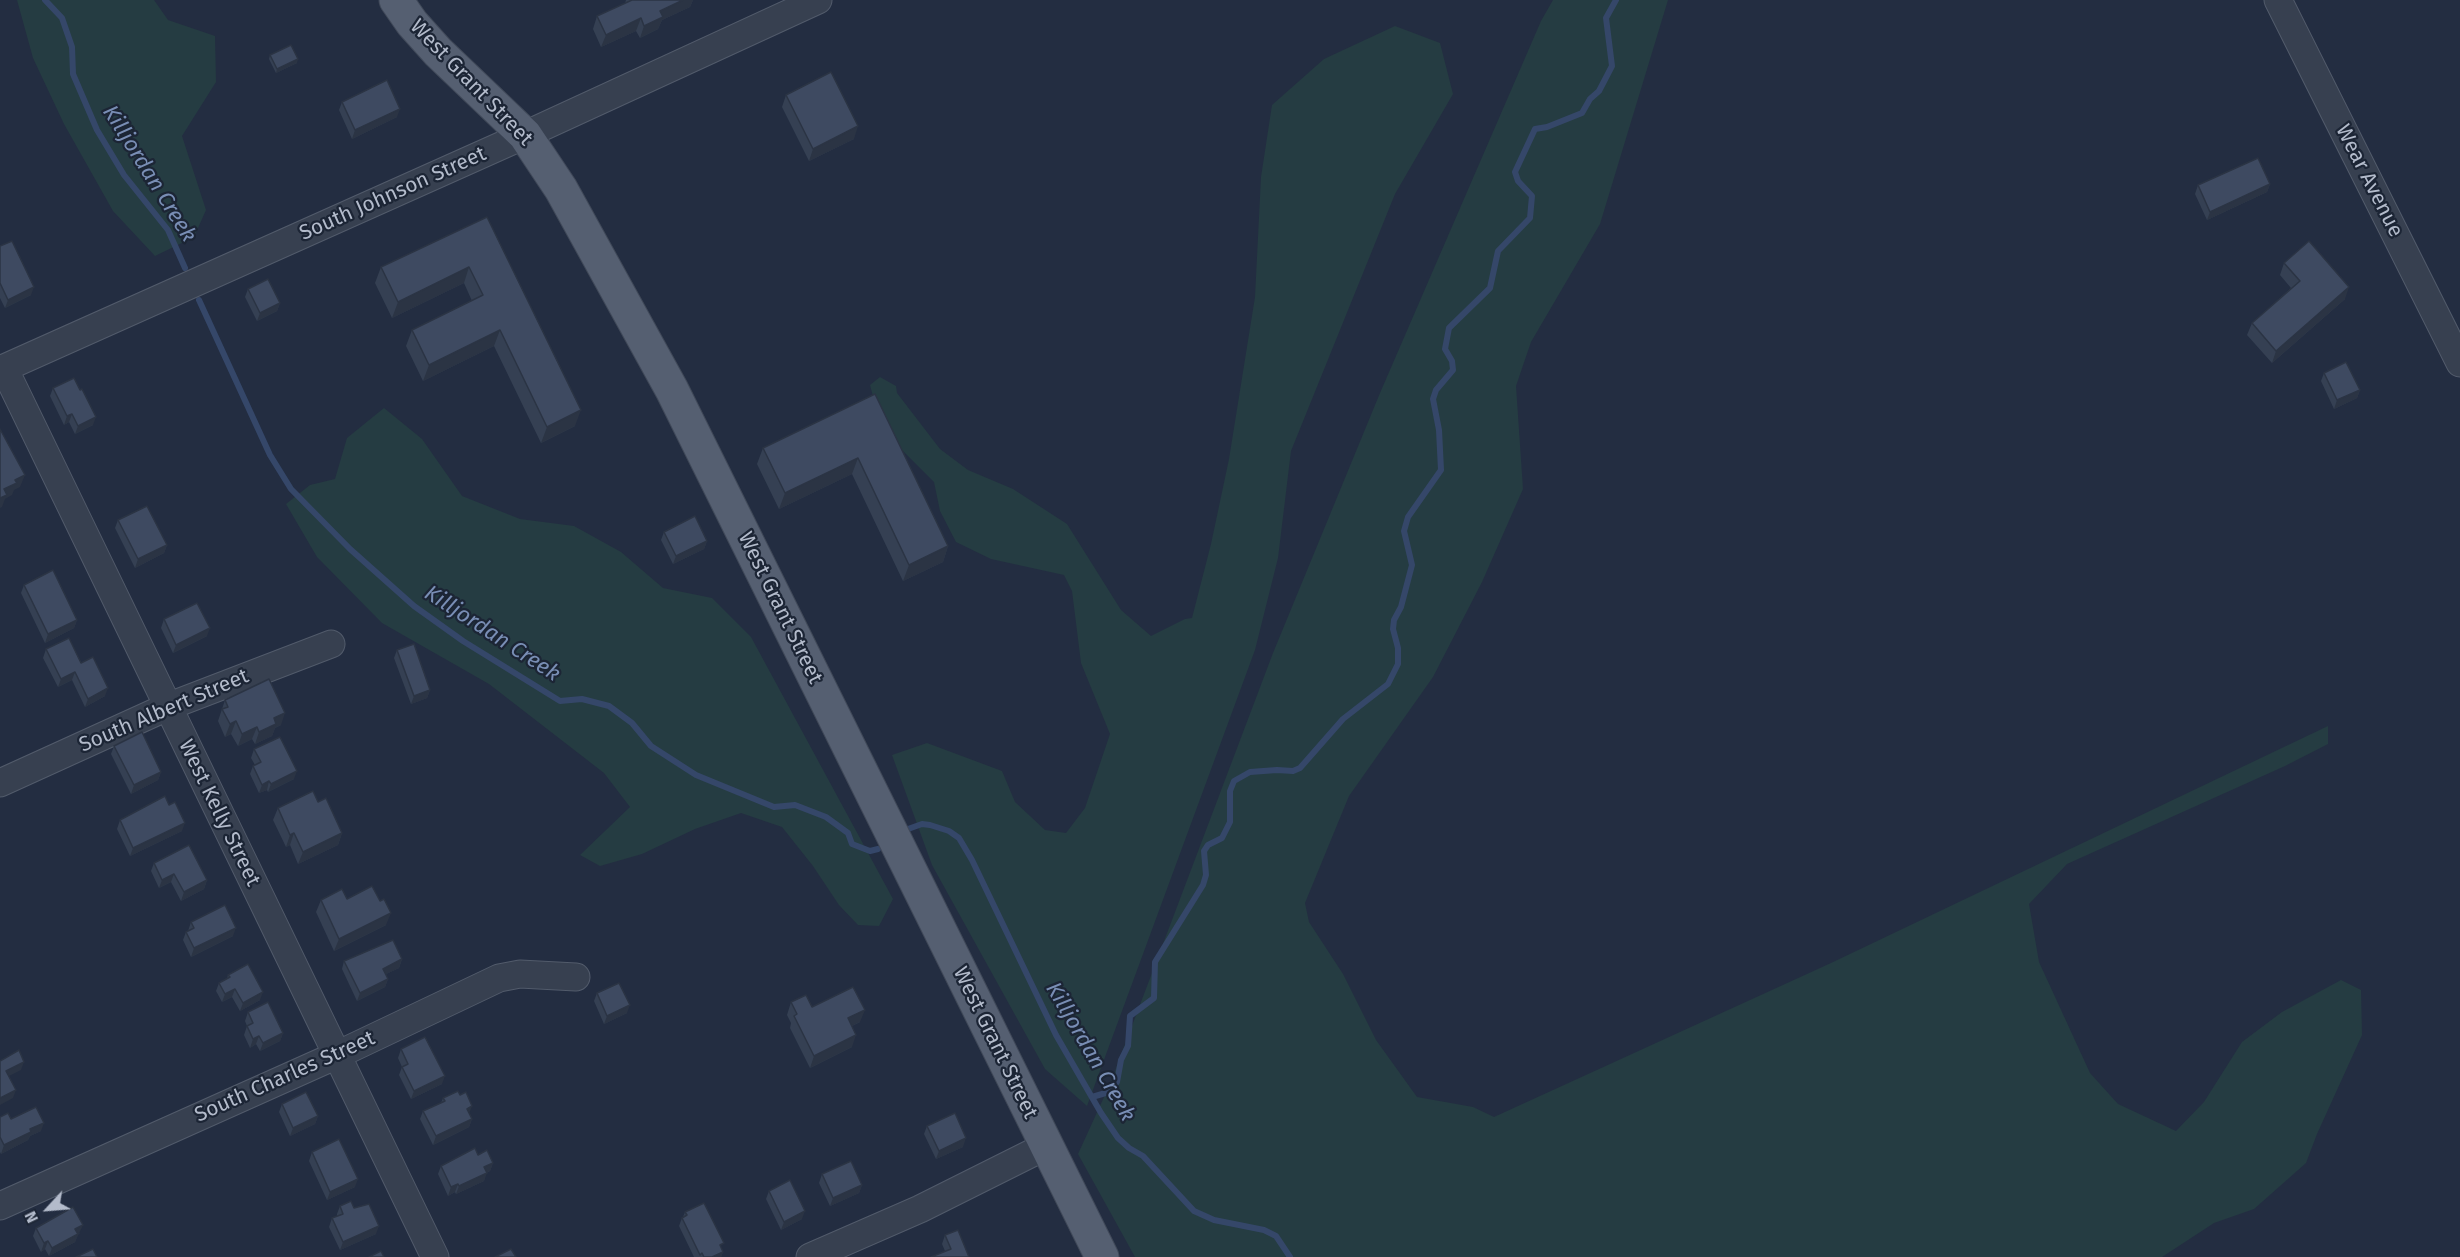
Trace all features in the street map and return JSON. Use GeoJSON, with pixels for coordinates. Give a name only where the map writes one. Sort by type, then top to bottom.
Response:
{"type":"FeatureCollection","features":[{"type":"Feature","properties":{"kind":"main road","name":"West Grant Street"},"geometry":{"type":"LineString","coordinates":[[396,0],[412,23],[438,52],[525,135],[561,189],[655,357],[1102,1257]]}},
{"type":"Feature","properties":{"kind":"street","name":"South Johnson Street"},"geometry":{"type":"LineString","coordinates":[[2,369],[525,135],[818,0]]}},
{"type":"Feature","properties":{"kind":"street","name":"Wear Avenue"},"geometry":{"type":"LineString","coordinates":[[2278,0],[2460,363]]}},
{"type":"Feature","properties":{"kind":"street","name":"West Kelly Street"},"geometry":{"type":"LineString","coordinates":[[2,369],[435,1257]]}},
{"type":"Feature","properties":{"kind":"street","name":"South Albert Street"},"geometry":{"type":"LineString","coordinates":[[0,783],[167,707],[331,644]]}},
{"type":"Feature","properties":{"kind":"street","name":"South Charles Street"},"geometry":{"type":"LineString","coordinates":[[0,1206],[337,1055],[499,978],[520,974],[576,977]]}},
{"type":"Feature","properties":{"kind":"street"},"geometry":{"type":"LineString","coordinates":[[810,1257],[920,1209],[1046,1146]]}},
{"type":"Feature","properties":{"kind":"green space"},"geometry":{"type":"Polygon","coordinates":[[[17,0],[154,0],[168,20],[215,36],[216,82],[182,136],[206,210],[194,237],[155,256],[113,211],[64,124],[33,58],[17,0]]]}},
{"type":"Feature","properties":{"kind":"green space"},"geometry":{"type":"Polygon","coordinates":[[[1553,0],[1668,0],[1600,224],[1531,342],[1516,386],[1523,489],[1482,582],[1433,677],[1349,796],[1305,903],[1309,922],[1343,974],[1376,1040],[1417,1097],[1473,1107],[1494,1117],[1831,963],[2328,726],[2328,744],[2285,766],[2067,864],[2029,904],[2039,962],[2090,1073],[2118,1104],[2176,1131],[2204,1102],[2242,1042],[2282,1012],[2341,980],[2361,990],[2362,1035],[2306,1163],[2254,1209],[2214,1223],[2162,1257],[1135,1257],[1078,1154],[1110,1084],[1273,653],[1380,393],[1541,21],[1553,0]]]}},
{"type":"Feature","properties":{"kind":"green space"},"geometry":{"type":"Polygon","coordinates":[[[1395,26],[1440,43],[1453,94],[1395,194],[1291,451],[1278,558],[1255,650],[1087,1106],[1045,1069],[932,865],[892,755],[927,743],[1002,771],[1015,802],[1045,830],[1066,833],[1085,808],[1110,734],[1081,663],[1072,591],[1064,575],[991,559],[956,542],[940,511],[934,482],[901,449],[878,416],[870,385],[880,377],[896,386],[897,393],[940,449],[968,470],[1013,489],[1067,524],[1121,610],[1151,636],[1185,619],[1192,618],[1229,459],[1255,297],[1261,177],[1272,105],[1324,59],[1395,26]]]}},
{"type":"Feature","properties":{"kind":"green space"},"geometry":{"type":"Polygon","coordinates":[[[384,408],[422,439],[462,496],[520,519],[574,526],[621,552],[663,588],[712,598],[751,637],[893,899],[879,926],[858,925],[839,905],[813,866],[782,827],[741,813],[695,829],[642,854],[600,866],[580,855],[630,807],[604,773],[489,684],[382,623],[317,557],[286,504],[310,485],[335,479],[347,438],[384,408]]]}},
{"type":"Feature","properties":{"kind":"building"},"geometry":{"type":"Polygon","coordinates":[[[632,0],[683,0],[660,11],[663,17],[644,26],[641,18],[606,35],[597,16],[632,0]]]}},
{"type":"Feature","properties":{"kind":"building"},"geometry":{"type":"Polygon","coordinates":[[[291,45],[298,59],[277,69],[270,55],[291,45]]]}},
{"type":"Feature","properties":{"kind":"building"},"geometry":{"type":"Polygon","coordinates":[[[831,72],[858,126],[813,149],[786,95],[831,72]]]}},
{"type":"Feature","properties":{"kind":"building"},"geometry":{"type":"Polygon","coordinates":[[[387,80],[400,109],[355,130],[342,102],[387,80]]]}},
{"type":"Feature","properties":{"kind":"building"},"geometry":{"type":"Polygon","coordinates":[[[2258,158],[2270,184],[2210,212],[2198,185],[2258,158]]]}},
{"type":"Feature","properties":{"kind":"building"},"geometry":{"type":"Polygon","coordinates":[[[487,217],[581,410],[547,427],[500,330],[429,365],[412,330],[483,295],[469,267],[398,302],[381,267],[487,217]]]}},
{"type":"Feature","properties":{"kind":"building"},"geometry":{"type":"Polygon","coordinates":[[[12,241],[34,287],[8,300],[0,283],[0,246],[12,241]]]}},
{"type":"Feature","properties":{"kind":"building"},"geometry":{"type":"Polygon","coordinates":[[[2309,241],[2349,287],[2276,351],[2252,323],[2300,281],[2284,263],[2309,241]]]}},
{"type":"Feature","properties":{"kind":"building"},"geometry":{"type":"Polygon","coordinates":[[[268,279],[280,303],[260,313],[248,289],[268,279]]]}},
{"type":"Feature","properties":{"kind":"building"},"geometry":{"type":"Polygon","coordinates":[[[2346,362],[2360,390],[2337,400],[2324,373],[2346,362]]]}},
{"type":"Feature","properties":{"kind":"building"},"geometry":{"type":"Polygon","coordinates":[[[74,378],[96,417],[78,426],[72,414],[67,416],[53,388],[74,378]]]}},
{"type":"Feature","properties":{"kind":"building"},"geometry":{"type":"Polygon","coordinates":[[[875,394],[948,546],[909,565],[858,458],[785,493],[763,448],[875,394]]]}},
{"type":"Feature","properties":{"kind":"building"},"geometry":{"type":"Polygon","coordinates":[[[0,429],[25,475],[15,480],[17,483],[4,489],[7,495],[0,498],[0,429]]]}},
{"type":"Feature","properties":{"kind":"building"},"geometry":{"type":"Polygon","coordinates":[[[147,506],[167,545],[138,559],[118,520],[147,506]]]}},
{"type":"Feature","properties":{"kind":"building"},"geometry":{"type":"Polygon","coordinates":[[[695,516],[707,541],[676,556],[664,532],[695,516]]]}},
{"type":"Feature","properties":{"kind":"building"},"geometry":{"type":"Polygon","coordinates":[[[53,570],[77,620],[48,634],[24,585],[53,570]]]}},
{"type":"Feature","properties":{"kind":"building"},"geometry":{"type":"Polygon","coordinates":[[[197,603],[210,628],[176,645],[164,619],[197,603]]]}},
{"type":"Feature","properties":{"kind":"building"},"geometry":{"type":"Polygon","coordinates":[[[69,638],[81,663],[93,657],[108,688],[88,699],[75,672],[61,679],[46,649],[69,638]]]}},
{"type":"Feature","properties":{"kind":"building"},"geometry":{"type":"Polygon","coordinates":[[[414,644],[430,690],[414,696],[397,650],[414,644]]]}},
{"type":"Feature","properties":{"kind":"building"},"geometry":{"type":"Polygon","coordinates":[[[269,679],[285,713],[274,718],[276,724],[259,732],[257,727],[242,734],[236,721],[230,724],[222,709],[228,707],[225,700],[269,679]]]}},
{"type":"Feature","properties":{"kind":"building"},"geometry":{"type":"Polygon","coordinates":[[[142,732],[161,772],[134,785],[114,746],[142,732]]]}},
{"type":"Feature","properties":{"kind":"building"},"geometry":{"type":"Polygon","coordinates":[[[280,737],[297,771],[271,784],[269,781],[262,785],[253,766],[261,762],[254,749],[280,737]]]}},
{"type":"Feature","properties":{"kind":"building"},"geometry":{"type":"Polygon","coordinates":[[[313,791],[318,802],[326,798],[342,833],[303,852],[294,833],[290,835],[278,808],[313,791]]]}},
{"type":"Feature","properties":{"kind":"building"},"geometry":{"type":"Polygon","coordinates":[[[165,796],[169,805],[175,802],[185,823],[133,848],[120,820],[165,796]]]}},
{"type":"Feature","properties":{"kind":"building"},"geometry":{"type":"Polygon","coordinates":[[[189,845],[207,880],[184,892],[174,874],[162,880],[154,863],[189,845]]]}},
{"type":"Feature","properties":{"kind":"building"},"geometry":{"type":"Polygon","coordinates":[[[372,886],[380,901],[384,899],[391,913],[339,939],[321,900],[342,889],[347,899],[372,886]]]}},
{"type":"Feature","properties":{"kind":"building"},"geometry":{"type":"Polygon","coordinates":[[[225,905],[236,928],[194,948],[186,932],[194,928],[191,922],[225,905]]]}},
{"type":"Feature","properties":{"kind":"building"},"geometry":{"type":"Polygon","coordinates":[[[393,940],[402,959],[383,969],[388,979],[360,993],[344,961],[393,940]]]}},
{"type":"Feature","properties":{"kind":"building"},"geometry":{"type":"Polygon","coordinates":[[[248,964],[263,992],[243,1003],[235,989],[225,994],[219,983],[248,964]]]}},
{"type":"Feature","properties":{"kind":"building"},"geometry":{"type":"Polygon","coordinates":[[[619,983],[630,1005],[607,1016],[597,993],[619,983]]]}},
{"type":"Feature","properties":{"kind":"building"},"geometry":{"type":"Polygon","coordinates":[[[853,987],[865,1010],[848,1018],[856,1035],[814,1056],[794,1016],[797,1014],[791,1002],[806,995],[812,1007],[853,987]]]}},
{"type":"Feature","properties":{"kind":"building"},"geometry":{"type":"Polygon","coordinates":[[[268,1002],[283,1033],[263,1043],[259,1036],[253,1039],[247,1026],[253,1023],[248,1012],[268,1002]]]}},
{"type":"Feature","properties":{"kind":"building"},"geometry":{"type":"Polygon","coordinates":[[[425,1037],[445,1076],[414,1091],[402,1067],[408,1064],[401,1049],[425,1037]]]}},
{"type":"Feature","properties":{"kind":"building"},"geometry":{"type":"Polygon","coordinates":[[[19,1050],[24,1062],[6,1071],[16,1090],[0,1098],[0,1061],[19,1050]]]}},
{"type":"Feature","properties":{"kind":"building"},"geometry":{"type":"Polygon","coordinates":[[[458,1091],[460,1095],[466,1092],[472,1106],[467,1109],[472,1119],[436,1136],[423,1111],[445,1101],[443,1098],[458,1091]]]}},
{"type":"Feature","properties":{"kind":"building"},"geometry":{"type":"Polygon","coordinates":[[[306,1092],[318,1116],[293,1128],[282,1104],[306,1092]]]}},
{"type":"Feature","properties":{"kind":"building"},"geometry":{"type":"Polygon","coordinates":[[[36,1107],[44,1123],[4,1145],[0,1137],[0,1117],[8,1113],[11,1119],[36,1107]]]}},
{"type":"Feature","properties":{"kind":"building"},"geometry":{"type":"Polygon","coordinates":[[[955,1113],[966,1138],[939,1151],[927,1126],[955,1113]]]}},
{"type":"Feature","properties":{"kind":"building"},"geometry":{"type":"Polygon","coordinates":[[[339,1139],[358,1179],[330,1192],[312,1152],[339,1139]]]}},
{"type":"Feature","properties":{"kind":"building"},"geometry":{"type":"Polygon","coordinates":[[[475,1148],[478,1155],[487,1150],[493,1163],[484,1167],[487,1173],[459,1186],[458,1184],[451,1187],[441,1166],[475,1148]]]}},
{"type":"Feature","properties":{"kind":"building"},"geometry":{"type":"Polygon","coordinates":[[[851,1161],[862,1185],[833,1198],[822,1174],[851,1161]]]}},
{"type":"Feature","properties":{"kind":"building"},"geometry":{"type":"Polygon","coordinates":[[[790,1180],[805,1211],[784,1222],[769,1191],[790,1180]]]}},
{"type":"Feature","properties":{"kind":"building"},"geometry":{"type":"Polygon","coordinates":[[[351,1201],[354,1208],[369,1204],[379,1226],[343,1242],[332,1218],[343,1214],[340,1206],[351,1201]]]}},
{"type":"Feature","properties":{"kind":"building"},"geometry":{"type":"Polygon","coordinates":[[[704,1203],[724,1243],[720,1245],[723,1252],[712,1257],[704,1257],[702,1253],[700,1255],[682,1218],[687,1215],[685,1212],[704,1203]]]}},
{"type":"Feature","properties":{"kind":"building"},"geometry":{"type":"Polygon","coordinates":[[[73,1207],[83,1225],[75,1229],[78,1234],[52,1248],[48,1241],[44,1243],[36,1228],[73,1207]]]}},
{"type":"Feature","properties":{"kind":"building"},"geometry":{"type":"Polygon","coordinates":[[[958,1230],[969,1257],[931,1257],[951,1249],[945,1235],[958,1230]]]}},
{"type":"Feature","properties":{"kind":"building"},"geometry":{"type":"Polygon","coordinates":[[[93,1249],[97,1257],[76,1257],[93,1249]]]}},
{"type":"Feature","properties":{"kind":"building"},"geometry":{"type":"Polygon","coordinates":[[[511,1249],[516,1257],[495,1257],[511,1249]]]}},
{"type":"Feature","properties":{"kind":"building"},"geometry":{"type":"Polygon","coordinates":[[[381,1251],[384,1257],[369,1257],[381,1251]]]}},
{"type":"Feature","properties":{"kind":"waterway","name":"Killjordan Creek"},"geometry":{"type":"LineString","coordinates":[[45,0],[62,18],[72,47],[73,74],[97,130],[124,175],[168,230],[185,268]]}},
{"type":"Feature","properties":{"kind":"waterway"},"geometry":{"type":"LineString","coordinates":[[1092,1097],[1109,1092],[1117,1082],[1121,1060],[1128,1046],[1130,1016],[1154,998],[1155,962],[1203,885],[1206,875],[1204,851],[1208,845],[1222,838],[1230,822],[1230,791],[1234,781],[1250,772],[1293,771],[1300,768],[1343,719],[1388,684],[1398,664],[1398,648],[1393,629],[1394,620],[1401,607],[1412,565],[1404,531],[1408,517],[1441,470],[1439,430],[1433,399],[1436,390],[1453,370],[1452,361],[1445,349],[1449,328],[1490,288],[1498,251],[1530,218],[1532,196],[1518,181],[1515,172],[1535,129],[1547,127],[1582,113],[1590,99],[1599,91],[1612,66],[1606,18],[1616,0]]}},
{"type":"Feature","properties":{"kind":"waterway","name":"Killjordan Creek"},"geometry":{"type":"LineString","coordinates":[[199,300],[270,455],[291,489],[350,549],[414,606],[463,641],[560,701],[582,699],[609,706],[632,723],[651,746],[696,775],[774,807],[795,805],[826,817],[848,833],[852,844],[870,851],[878,849]]}},
{"type":"Feature","properties":{"kind":"waterway","name":"Killjordan Creek"},"geometry":{"type":"LineString","coordinates":[[908,829],[922,824],[930,825],[949,831],[959,838],[972,860],[1056,1035],[1118,1138],[1143,1156],[1194,1211],[1214,1220],[1264,1230],[1276,1236],[1290,1257]]}}]}
